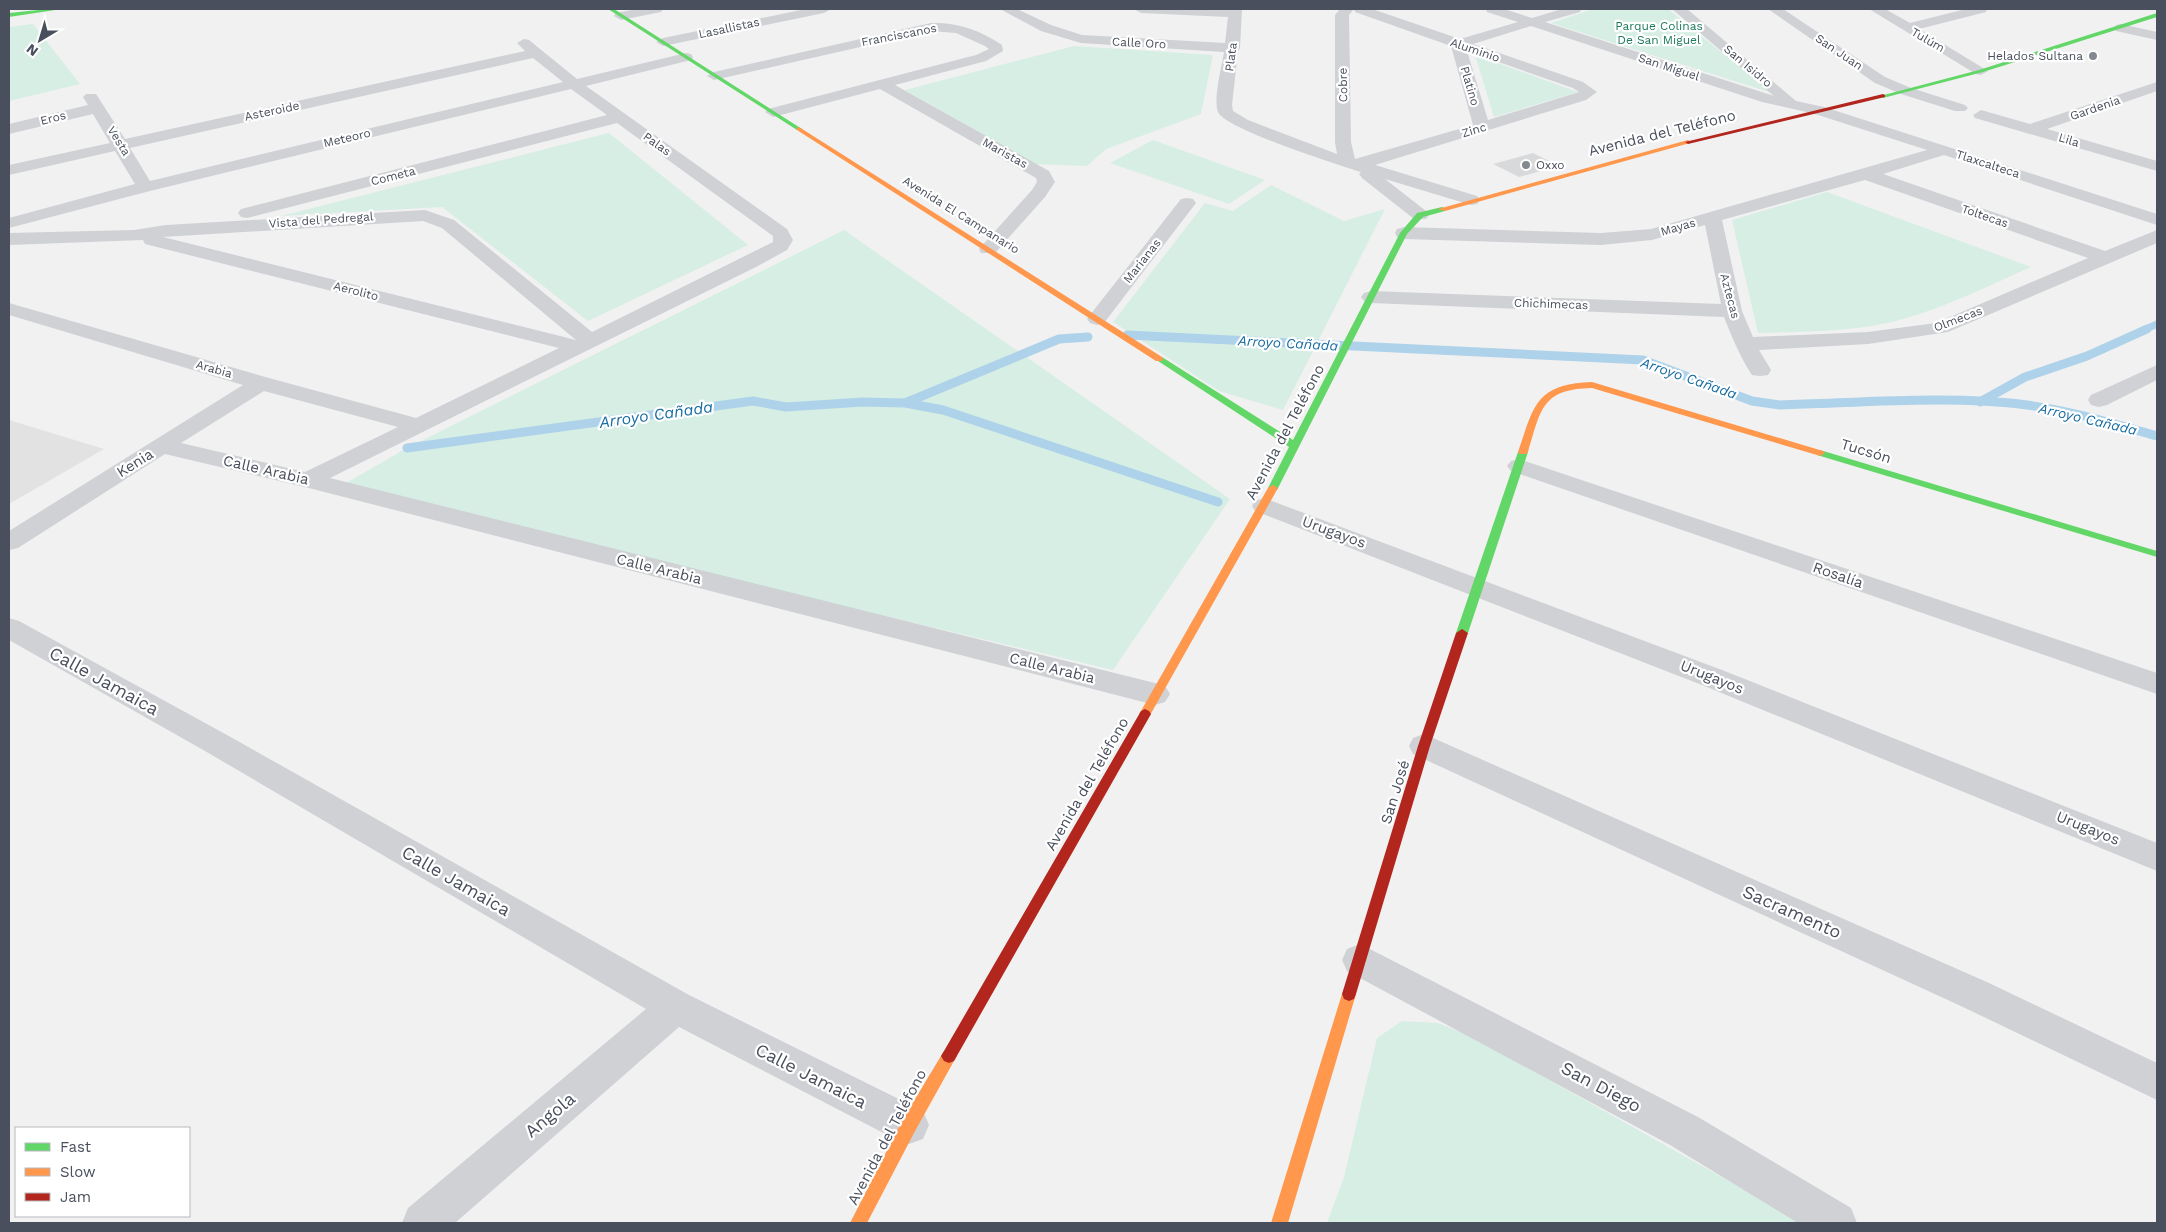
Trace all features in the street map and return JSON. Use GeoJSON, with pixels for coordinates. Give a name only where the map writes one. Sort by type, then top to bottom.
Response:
{"type":"FeatureCollection","features":[{"type":"Feature","properties":{"kind":"street"},"geometry":{"type":"LineString","coordinates":[[9,10],[22,9]]}},
{"type":"Feature","properties":{"kind":"street"},"geometry":{"type":"LineString","coordinates":[[9,16],[59,9]]}},
{"type":"Feature","properties":{"kind":"street"},"geometry":{"type":"LineString","coordinates":[[616,12],[656,9]]}},
{"type":"Feature","properties":{"kind":"street","name":"Lasallistas"},"geometry":{"type":"LineString","coordinates":[[663,42],[824,9]]}},
{"type":"Feature","properties":{"kind":"street","name":"Calle Oro"},"geometry":{"type":"LineString","coordinates":[[1007,9],[1046,28],[1081,39],[1233,48]]}},
{"type":"Feature","properties":{"kind":"street"},"geometry":{"type":"LineString","coordinates":[[1141,9],[1236,11]]}},
{"type":"Feature","properties":{"kind":"street","name":"Cobre"},"geometry":{"type":"LineString","coordinates":[[1347,9],[1342,15],[1343,142],[1352,164]]}},
{"type":"Feature","properties":{"kind":"street","name":"Aluminio"},"geometry":{"type":"LineString","coordinates":[[1360,9],[1578,85],[1589,92]]}},
{"type":"Feature","properties":{"kind":"street","name":"San Miguel"},"geometry":{"type":"LineString","coordinates":[[1492,9],[1767,99],[1819,110]]}},
{"type":"Feature","properties":{"kind":"street"},"geometry":{"type":"LineString","coordinates":[[1458,44],[1575,9]]}},
{"type":"Feature","properties":{"kind":"street","name":"San Isidro"},"geometry":{"type":"LineString","coordinates":[[1679,9],[1793,104]]}},
{"type":"Feature","properties":{"kind":"street","name":"San Juan"},"geometry":{"type":"LineString","coordinates":[[1775,9],[1880,80],[1906,91]]}},
{"type":"Feature","properties":{"kind":"street","name":"Tulúm"},"geometry":{"type":"LineString","coordinates":[[1876,9],[1981,71]]}},
{"type":"Feature","properties":{"kind":"street"},"geometry":{"type":"LineString","coordinates":[[1907,28],[1976,9]]}},
{"type":"Feature","properties":{"kind":"street","name":"Plata"},"geometry":{"type":"LineString","coordinates":[[1236,11],[1233,48],[1224,106],[1226,113],[1242,123],[1307,149],[1352,164]]}},
{"type":"Feature","properties":{"kind":"street","name":"Avenida El Campanario"},"geometry":{"type":"LineString","coordinates":[[616,12],[1295,446]]}},
{"type":"Feature","properties":{"kind":"street","name":"Avenida del Teléfono"},"geometry":{"type":"LineString","coordinates":[[858,1223],[909,1125],[1264,506],[1404,233],[1420,215],[1649,151],[1906,91],[1981,71],[2157,15]]}},
{"type":"Feature","properties":{"kind":"street","name":"Franciscanos"},"geometry":{"type":"LineString","coordinates":[[714,76],[931,26],[952,26],[962,29],[998,48],[996,51],[981,58],[773,112]]}},
{"type":"Feature","properties":{"kind":"street"},"geometry":{"type":"LineString","coordinates":[[2121,28],[2157,36]]}},
{"type":"Feature","properties":{"kind":"street","name":"Platino"},"geometry":{"type":"LineString","coordinates":[[1458,44],[1482,128]]}},
{"type":"Feature","properties":{"kind":"street","name":"Palas"},"geometry":{"type":"LineString","coordinates":[[530,48],[574,84],[780,233],[784,240],[780,246],[749,263],[584,344]]}},
{"type":"Feature","properties":{"kind":"street","name":"Asteroide"},"geometry":{"type":"LineString","coordinates":[[9,170],[530,48]]}},
{"type":"Feature","properties":{"kind":"street","name":"Meteoro"},"geometry":{"type":"LineString","coordinates":[[9,223],[145,187],[686,57]]}},
{"type":"Feature","properties":{"kind":"street","name":"Maristas"},"geometry":{"type":"LineString","coordinates":[[883,84],[1043,175],[1046,182],[1039,193],[988,249]]}},
{"type":"Feature","properties":{"kind":"street","name":"Gardenia"},"geometry":{"type":"LineString","coordinates":[[2032,129],[2157,86]]}},
{"type":"Feature","properties":{"kind":"street"},"geometry":{"type":"LineString","coordinates":[[1906,91],[1960,108]]}},
{"type":"Feature","properties":{"kind":"street","name":"Zinc"},"geometry":{"type":"LineString","coordinates":[[1352,164],[1482,128],[1581,97],[1589,92]]}},
{"type":"Feature","properties":{"kind":"street","name":"Vesta"},"geometry":{"type":"LineString","coordinates":[[94,102],[121,144],[145,187]]}},
{"type":"Feature","properties":{"kind":"street","name":"Eros"},"geometry":{"type":"LineString","coordinates":[[9,129],[94,102]]}},
{"type":"Feature","properties":{"kind":"street","name":"Tlaxcalteca"},"geometry":{"type":"LineString","coordinates":[[1819,110],[2157,220]]}},
{"type":"Feature","properties":{"kind":"street","name":"Lila"},"geometry":{"type":"LineString","coordinates":[[1980,115],[2157,166]]}},
{"type":"Feature","properties":{"kind":"street","name":"Cometa"},"geometry":{"type":"LineString","coordinates":[[166,231],[264,209],[620,117]]}},
{"type":"Feature","properties":{"kind":"street","name":"Mayas"},"geometry":{"type":"LineString","coordinates":[[1404,233],[1631,238],[1866,174],[1944,150]]}},
{"type":"Feature","properties":{"kind":"street"},"geometry":{"type":"LineString","coordinates":[[1352,164],[1471,200]]}},
{"type":"Feature","properties":{"kind":"street"},"geometry":{"type":"LineString","coordinates":[[1352,164],[1420,215]]}},
{"type":"Feature","properties":{"kind":"street","name":"Toltecas"},"geometry":{"type":"LineString","coordinates":[[1866,174],[2105,258]]}},
{"type":"Feature","properties":{"kind":"street","name":"Marianas"},"geometry":{"type":"LineString","coordinates":[[1096,319],[1187,203]]}},
{"type":"Feature","properties":{"kind":"street","name":"Vista del Pedregal"},"geometry":{"type":"LineString","coordinates":[[9,238],[134,236],[166,231],[425,214],[448,224],[584,344]]}},
{"type":"Feature","properties":{"kind":"street","name":"Aztecas"},"geometry":{"type":"LineString","coordinates":[[1712,217],[1732,311],[1746,344],[1760,370]]}},
{"type":"Feature","properties":{"kind":"street","name":"Aerolito"},"geometry":{"type":"LineString","coordinates":[[134,236],[584,344]]}},
{"type":"Feature","properties":{"kind":"street","name":"Olmecas"},"geometry":{"type":"LineString","coordinates":[[1746,344],[1859,339],[1941,328],[2157,236]]}},
{"type":"Feature","properties":{"kind":"street","name":"Chichimecas"},"geometry":{"type":"LineString","coordinates":[[1371,297],[1732,311]]}},
{"type":"Feature","properties":{"kind":"street","name":"Arabia"},"geometry":{"type":"LineString","coordinates":[[9,309],[261,383],[420,426]]}},
{"type":"Feature","properties":{"kind":"street"},"geometry":{"type":"LineString","coordinates":[[308,480],[584,344]]}},
{"type":"Feature","properties":{"kind":"street"},"geometry":{"type":"LineString","coordinates":[[2099,400],[2157,372]]}},
{"type":"Feature","properties":{"kind":"street","name":"Kenia"},"geometry":{"type":"LineString","coordinates":[[9,542],[261,383]]}},
{"type":"Feature","properties":{"kind":"street","name":"San José"},"geometry":{"type":"LineString","coordinates":[[1279,1223],[1424,746],[1539,406],[1549,392],[1565,384]]}},
{"type":"Feature","properties":{"kind":"street","name":"Tucsón"},"geometry":{"type":"LineString","coordinates":[[1565,384],[1592,385],[1621,393],[2157,554]]}},
{"type":"Feature","properties":{"kind":"street","name":"Calle Arabia"},"geometry":{"type":"LineString","coordinates":[[162,446],[308,480],[1155,694]]}},
{"type":"Feature","properties":{"kind":"street","name":"Rosalía"},"geometry":{"type":"LineString","coordinates":[[1520,466],[2157,684]]}},
{"type":"Feature","properties":{"kind":"street","name":"Urugayos"},"geometry":{"type":"LineString","coordinates":[[1264,506],[1479,585],[1968,779],[2157,857]]}},
{"type":"Feature","properties":{"kind":"street","name":"Calle Jamaica"},"geometry":{"type":"LineString","coordinates":[[9,628],[216,743],[676,1008],[909,1125]]}},
{"type":"Feature","properties":{"kind":"street","name":"Sacramento"},"geometry":{"type":"LineString","coordinates":[[1424,746],[1967,991],[2157,1082]]}},
{"type":"Feature","properties":{"kind":"street","name":"San Diego"},"geometry":{"type":"LineString","coordinates":[[1360,960],[1684,1131],[1836,1223]]}},
{"type":"Feature","properties":{"kind":"street","name":"Angola"},"geometry":{"type":"LineString","coordinates":[[423,1223],[676,1008]]}},
{"type":"Feature","properties":{"kind":"shaded area"},"geometry":{"type":"Polygon","coordinates":[[[9,420],[104,449],[9,504],[9,420]]]}},
{"type":"Feature","properties":{"kind":"green space","name":"Parque Colinas De San Miguel"},"geometry":{"type":"Polygon","coordinates":[[[1593,9],[1668,9],[1772,93],[1551,23],[1593,9]]]}},
{"type":"Feature","properties":{"kind":"green space"},"geometry":{"type":"Polygon","coordinates":[[[33,24],[80,84],[9,101],[9,27],[33,24]]]}},
{"type":"Feature","properties":{"kind":"green space"},"geometry":{"type":"Polygon","coordinates":[[[1074,46],[1213,55],[1201,114],[1106,149],[1087,166],[1035,164],[905,90],[1074,46]]]}},
{"type":"Feature","properties":{"kind":"green space"},"geometry":{"type":"Polygon","coordinates":[[[1475,55],[1578,92],[1494,117],[1475,55]]]}},
{"type":"Feature","properties":{"kind":"green space"},"geometry":{"type":"Polygon","coordinates":[[[609,133],[748,245],[588,321],[442,207],[281,216],[609,133]]]}},
{"type":"Feature","properties":{"kind":"green space"},"geometry":{"type":"Polygon","coordinates":[[[1153,140],[1265,180],[1229,204],[1110,163],[1153,140]]]}},
{"type":"Feature","properties":{"kind":"green space"},"geometry":{"type":"Polygon","coordinates":[[[1271,185],[1344,221],[1385,209],[1283,410],[1219,391],[1113,322],[1205,203],[1233,211],[1271,185]]]}},
{"type":"Feature","properties":{"kind":"green space"},"geometry":{"type":"Polygon","coordinates":[[[1827,192],[2031,267],[1956,301],[1897,321],[1847,329],[1758,333],[1732,220],[1827,192]]]}},
{"type":"Feature","properties":{"kind":"green space"},"geometry":{"type":"Polygon","coordinates":[[[844,230],[1230,499],[1113,670],[339,487],[407,448],[844,230]]]}},
{"type":"Feature","properties":{"kind":"green space"},"geometry":{"type":"Polygon","coordinates":[[[1402,1021],[1438,1023],[1471,1036],[1803,1223],[1327,1223],[1344,1177],[1377,1038],[1402,1021]]]}},
{"type":"Feature","properties":{"kind":"building","name":"Oxxo"},"geometry":{"type":"Polygon","coordinates":[[[1533,153],[1559,166],[1519,177],[1493,164],[1533,153]]]}},
{"type":"Feature","properties":{"kind":"waterway"},"geometry":{"type":"LineString","coordinates":[[2144,330],[2157,324]]}},
{"type":"Feature","properties":{"kind":"waterway"},"geometry":{"type":"LineString","coordinates":[[1982,401],[2025,377],[2087,356],[2147,329]]}},
{"type":"Feature","properties":{"kind":"waterway","name":"Arroyo Cañada"},"geometry":{"type":"LineString","coordinates":[[1127,335],[1643,360],[1752,401],[1780,405],[1904,400],[1982,401]]}},
{"type":"Feature","properties":{"kind":"waterway","name":"Arroyo Cañada"},"geometry":{"type":"LineString","coordinates":[[905,403],[1059,339],[1088,337]]}},
{"type":"Feature","properties":{"kind":"waterway","name":"Arroyo Cañada"},"geometry":{"type":"LineString","coordinates":[[407,448],[753,401],[786,407],[863,402],[905,403]]}},
{"type":"Feature","properties":{"kind":"waterway","name":"Arroyo Cañada"},"geometry":{"type":"LineString","coordinates":[[1982,401],[2027,405],[2060,411],[2157,436]]}},
{"type":"Feature","properties":{"kind":"waterway","name":"Arroyo Cañada"},"geometry":{"type":"LineString","coordinates":[[905,403],[943,410],[1218,502]]}},
{"type":"Feature","properties":{"kind":"traffic: fast"},"geometry":{"type":"LineString","coordinates":[[9,15],[59,9]]}},
{"type":"Feature","properties":{"kind":"traffic: fast"},"geometry":{"type":"LineString","coordinates":[[611,9],[799,129]]}},
{"type":"Feature","properties":{"kind":"traffic: fast"},"geometry":{"type":"LineString","coordinates":[[1883,96],[1981,71],[2157,15]]}},
{"type":"Feature","properties":{"kind":"traffic: fast"},"geometry":{"type":"LineString","coordinates":[[1273,488],[1404,233],[1420,215],[1442,209]]}},
{"type":"Feature","properties":{"kind":"traffic: fast"},"geometry":{"type":"LineString","coordinates":[[1159,359],[1295,446]]}},
{"type":"Feature","properties":{"kind":"traffic: fast"},"geometry":{"type":"LineString","coordinates":[[1462,633],[1523,452]]}},
{"type":"Feature","properties":{"kind":"traffic: fast"},"geometry":{"type":"LineString","coordinates":[[1820,453],[2157,554]]}},
{"type":"Feature","properties":{"kind":"traffic: slow"},"geometry":{"type":"LineString","coordinates":[[799,129],[1159,359]]}},
{"type":"Feature","properties":{"kind":"traffic: slow"},"geometry":{"type":"LineString","coordinates":[[1442,209],[1688,142]]}},
{"type":"Feature","properties":{"kind":"traffic: slow"},"geometry":{"type":"LineString","coordinates":[[1523,452],[1537,411],[1550,394],[1574,386],[1592,385],[1820,453]]}},
{"type":"Feature","properties":{"kind":"traffic: slow"},"geometry":{"type":"LineString","coordinates":[[1145,714],[1273,488]]}},
{"type":"Feature","properties":{"kind":"traffic: slow"},"geometry":{"type":"LineString","coordinates":[[1279,1223],[1349,994]]}},
{"type":"Feature","properties":{"kind":"traffic: slow"},"geometry":{"type":"LineString","coordinates":[[858,1223],[909,1125],[949,1056]]}},
{"type":"Feature","properties":{"kind":"traffic: jam"},"geometry":{"type":"LineString","coordinates":[[1688,142],[1883,96]]}},
{"type":"Feature","properties":{"kind":"traffic: jam"},"geometry":{"type":"LineString","coordinates":[[1349,994],[1424,746],[1462,633]]}},
{"type":"Feature","properties":{"kind":"traffic: jam"},"geometry":{"type":"LineString","coordinates":[[949,1056],[1145,714]]}},
{"type":"Feature","properties":{"kind":"place","name":"Helados Sultana"},"geometry":{"type":"Point","coordinates":[2093,56]}},
{"type":"Feature","properties":{"kind":"place","name":"Oxxo"},"geometry":{"type":"Point","coordinates":[1526,165]}}]}
